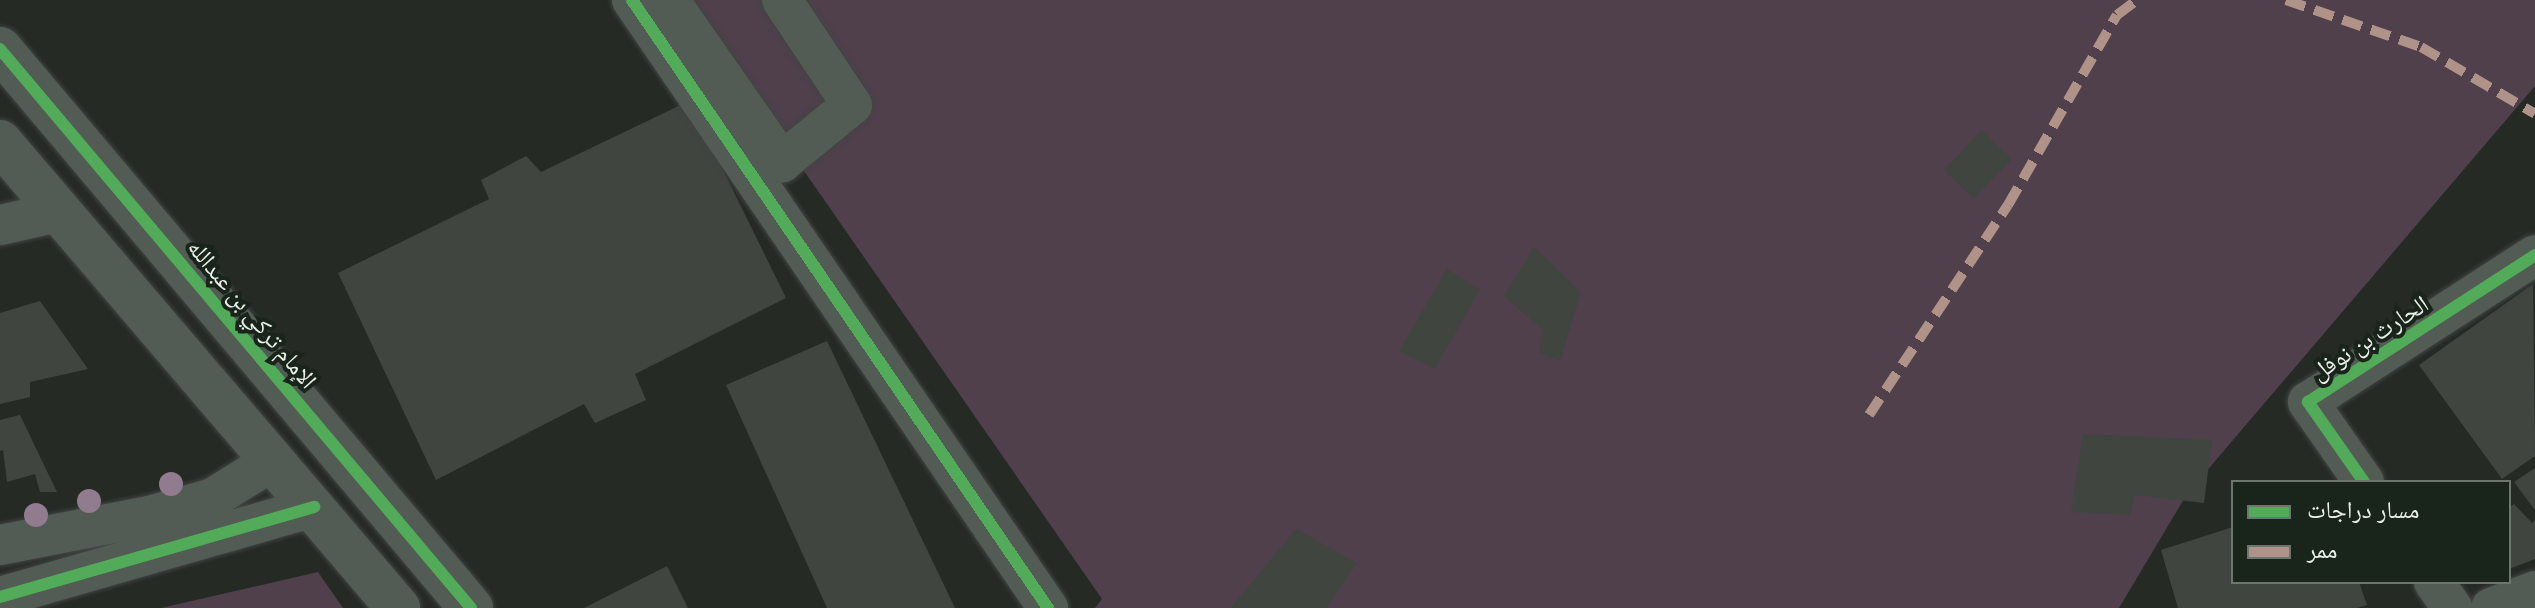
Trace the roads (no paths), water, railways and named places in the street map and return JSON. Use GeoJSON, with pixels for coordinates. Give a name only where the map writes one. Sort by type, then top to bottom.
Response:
{"type":"FeatureCollection","features":[{"type":"Feature","properties":{"kind":"street"},"geometry":{"type":"LineString","coordinates":[[632,0],[1048,608]]}},
{"type":"Feature","properties":{"kind":"street"},"geometry":{"type":"LineString","coordinates":[[669,0],[782,162],[852,105],[782,0]]}},
{"type":"Feature","properties":{"kind":"street","name":"الإمام تركي بن عبدالله"},"geometry":{"type":"LineString","coordinates":[[0,49],[471,608]]}},
{"type":"Feature","properties":{"kind":"street"},"geometry":{"type":"LineString","coordinates":[[0,142],[398,608]]}},
{"type":"Feature","properties":{"kind":"street"},"geometry":{"type":"LineString","coordinates":[[0,225],[58,212]]}},
{"type":"Feature","properties":{"kind":"street","name":"الحارث بن نوفل"},"geometry":{"type":"LineString","coordinates":[[2363,480],[2308,402],[2535,255]]}},
{"type":"Feature","properties":{"kind":"street"},"geometry":{"type":"LineString","coordinates":[[0,545],[149,516],[213,498],[274,460]]}},
{"type":"Feature","properties":{"kind":"street"},"geometry":{"type":"LineString","coordinates":[[0,597],[314,507]]}},
{"type":"Feature","properties":{"kind":"street"},"geometry":{"type":"LineString","coordinates":[[2435,584],[2452,608]]}},
{"type":"Feature","properties":{"kind":"street"},"geometry":{"type":"LineString","coordinates":[[2491,608],[2535,591]]}}]}
